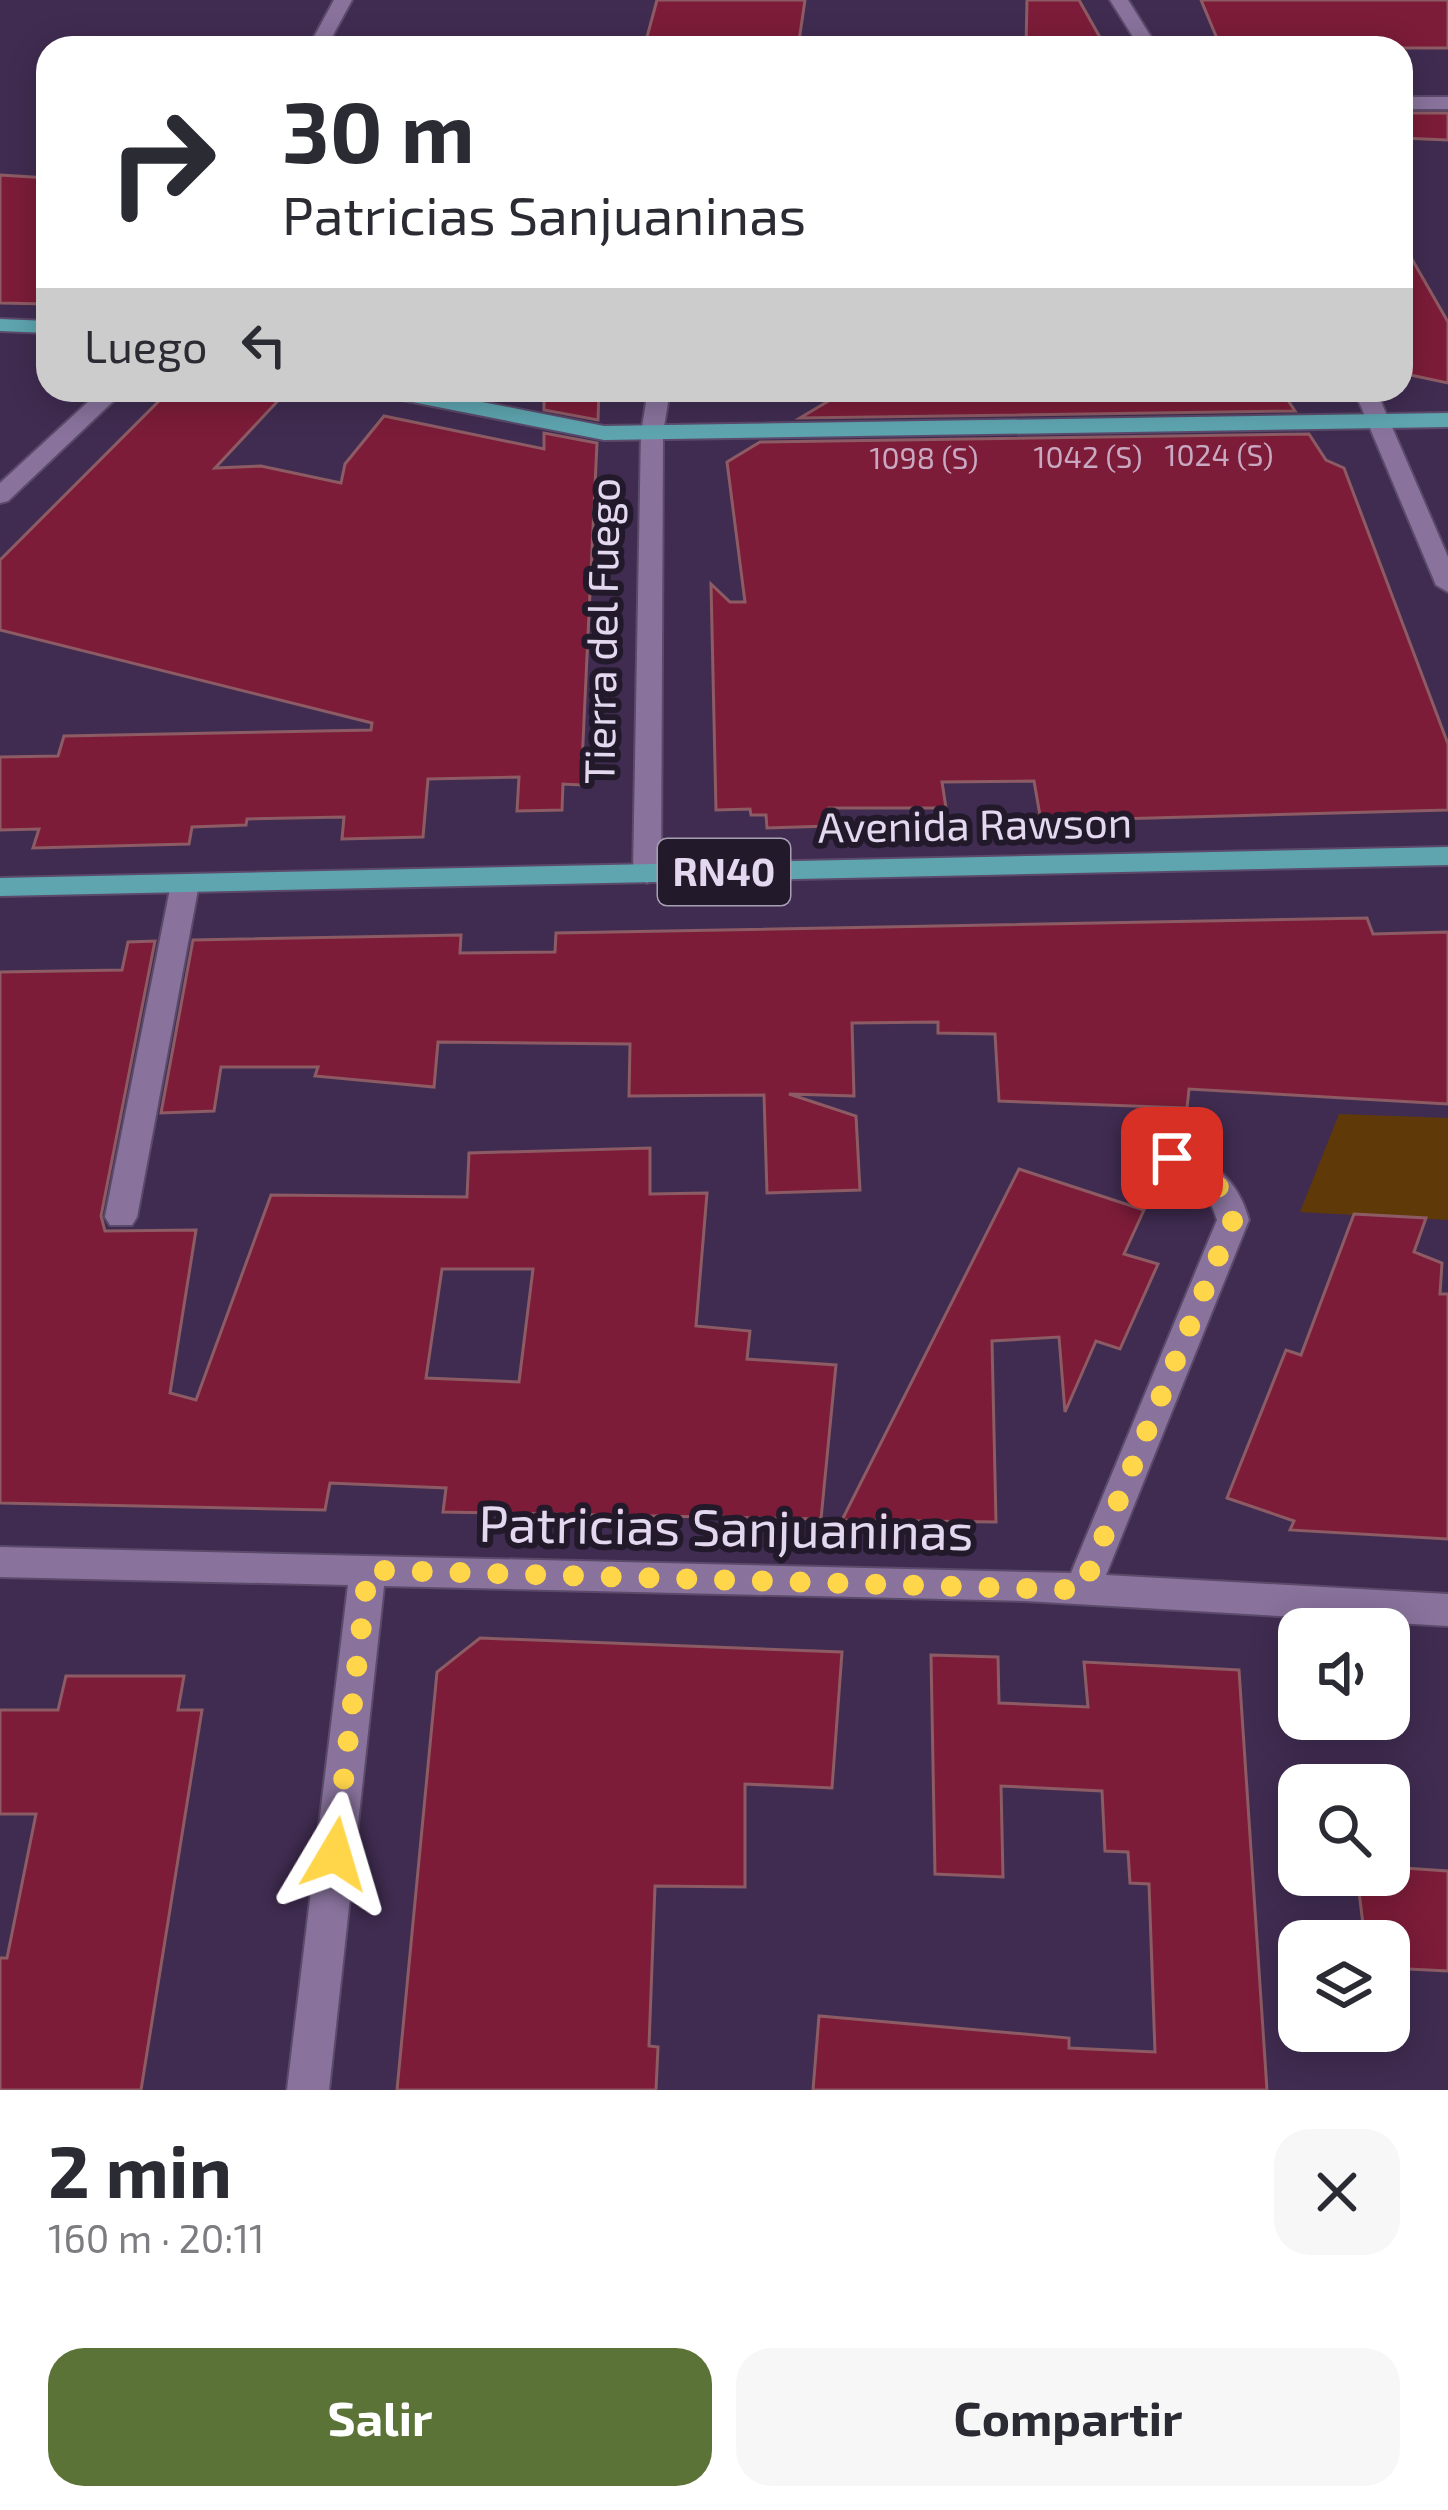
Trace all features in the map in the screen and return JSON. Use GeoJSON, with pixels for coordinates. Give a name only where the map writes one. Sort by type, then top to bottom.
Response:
{"type":"FeatureCollection","features":[{"type":"Feature","properties":{"kind":"main road"},"geometry":{"type":"LineString","coordinates":[[0,325],[36,326]]}},
{"type":"Feature","properties":{"kind":"main road"},"geometry":{"type":"LineString","coordinates":[[448,402],[604,433],[1448,419]]}},
{"type":"Feature","properties":{"kind":"main road","name":"Avenida Rawson"},"geometry":{"type":"LineString","coordinates":[[0,887],[1448,856]]}},
{"type":"Feature","properties":{"kind":"street"},"geometry":{"type":"LineString","coordinates":[[324,36],[343,0]]}},
{"type":"Feature","properties":{"kind":"street"},"geometry":{"type":"LineString","coordinates":[[1119,0],[1142,36]]}},
{"type":"Feature","properties":{"kind":"street"},"geometry":{"type":"LineString","coordinates":[[1413,103],[1448,103]]}},
{"type":"Feature","properties":{"kind":"street"},"geometry":{"type":"LineString","coordinates":[[0,496],[101,402]]}},
{"type":"Feature","properties":{"kind":"street","name":"Tierra del Fuego"},"geometry":{"type":"LineString","coordinates":[[647,874],[652,433],[657,402]]}},
{"type":"Feature","properties":{"kind":"street"},"geometry":{"type":"LineString","coordinates":[[1370,402],[1448,585]]}},
{"type":"Feature","properties":{"kind":"street"},"geometry":{"type":"LineString","coordinates":[[121,1217],[185,884]]}},
{"type":"Feature","properties":{"kind":"street"},"geometry":{"type":"LineString","coordinates":[[1082,1590],[1233,1220],[1222,1190],[1209,1175],[1172,1158]]}},
{"type":"Feature","properties":{"kind":"street","name":"Patricias Sanjuaninas"},"geometry":{"type":"LineString","coordinates":[[0,1562],[1082,1590],[1448,1610]]}},
{"type":"Feature","properties":{"kind":"street"},"geometry":{"type":"LineString","coordinates":[[308,2090],[368,1570]]}},
{"type":"Feature","properties":{"kind":"shaded area"},"geometry":{"type":"Polygon","coordinates":[[[1339,1114],[1448,1118],[1448,1220],[1300,1212],[1339,1114]]]}},
{"type":"Feature","properties":{"kind":"building"},"geometry":{"type":"Polygon","coordinates":[[[657,0],[805,0],[800,36],[647,36],[657,0]]]}},
{"type":"Feature","properties":{"kind":"building"},"geometry":{"type":"Polygon","coordinates":[[[1027,0],[1079,0],[1099,36],[1026,36],[1027,0]]]}},
{"type":"Feature","properties":{"kind":"building"},"geometry":{"type":"Polygon","coordinates":[[[1201,0],[1448,0],[1448,48],[1413,48],[1413,36],[1216,36],[1201,0]]]}},
{"type":"Feature","properties":{"kind":"building"},"geometry":{"type":"Polygon","coordinates":[[[1413,113],[1448,113],[1448,140],[1413,139],[1413,113]]]}},
{"type":"Feature","properties":{"kind":"building"},"geometry":{"type":"Polygon","coordinates":[[[0,175],[36,177],[36,304],[0,303],[0,175]]]}},
{"type":"Feature","properties":{"kind":"building"},"geometry":{"type":"Polygon","coordinates":[[[1413,261],[1448,322],[1448,383],[1413,376],[1413,261]]]}},
{"type":"Feature","properties":{"kind":"building"},"geometry":{"type":"Polygon","coordinates":[[[158,402],[277,402],[215,468],[261,466],[341,483],[345,464],[384,416],[544,449],[544,433],[597,443],[581,785],[563,784],[562,810],[517,811],[519,777],[428,779],[423,837],[342,839],[344,817],[247,819],[246,825],[192,827],[189,844],[33,848],[39,829],[0,830],[0,757],[58,756],[64,736],[371,730],[372,723],[0,630],[0,560],[158,402]]]}},
{"type":"Feature","properties":{"kind":"building"},"geometry":{"type":"Polygon","coordinates":[[[544,402],[599,402],[598,420],[544,410],[544,402]]]}},
{"type":"Feature","properties":{"kind":"building"},"geometry":{"type":"Polygon","coordinates":[[[827,402],[1289,402],[1295,411],[800,418],[827,402]]]}},
{"type":"Feature","properties":{"kind":"building"},"geometry":{"type":"Polygon","coordinates":[[[1309,434],[1326,460],[1344,468],[1448,744],[1448,810],[1041,821],[1034,781],[942,782],[946,808],[829,808],[830,826],[767,828],[766,815],[751,815],[750,809],[716,810],[711,584],[730,602],[745,602],[727,462],[760,442],[1309,434]]]}},
{"type":"Feature","properties":{"kind":"building"},"geometry":{"type":"Polygon","coordinates":[[[1367,918],[1373,934],[1448,932],[1448,1104],[1189,1089],[1187,1108],[999,1101],[995,1034],[938,1033],[938,1022],[852,1023],[854,1096],[789,1094],[856,1116],[860,1190],[767,1193],[764,1095],[629,1096],[630,1044],[438,1042],[434,1087],[315,1076],[318,1067],[221,1067],[214,1111],[161,1113],[193,940],[461,935],[460,953],[555,952],[556,933],[1367,918]]]}},
{"type":"Feature","properties":{"kind":"building"},"geometry":{"type":"Polygon","coordinates":[[[155,941],[101,1216],[105,1231],[196,1230],[170,1393],[196,1400],[271,1195],[467,1197],[469,1153],[650,1148],[650,1194],[707,1193],[696,1326],[750,1331],[747,1359],[836,1365],[821,1519],[443,1512],[446,1488],[330,1483],[325,1510],[0,1503],[0,972],[122,970],[128,942],[155,941]],[[442,1269],[426,1378],[519,1382],[533,1269],[442,1269]]]}},
{"type":"Feature","properties":{"kind":"building"},"geometry":{"type":"Polygon","coordinates":[[[1019,1169],[1144,1210],[1124,1254],[1158,1264],[1120,1349],[1096,1341],[1065,1412],[1059,1337],[992,1341],[996,1522],[842,1520],[1019,1169]]]}},
{"type":"Feature","properties":{"kind":"building"},"geometry":{"type":"Polygon","coordinates":[[[1354,1214],[1426,1218],[1414,1252],[1442,1263],[1440,1294],[1448,1294],[1448,1539],[1290,1530],[1294,1521],[1227,1498],[1286,1350],[1301,1355],[1354,1214]]]}},
{"type":"Feature","properties":{"kind":"building"},"geometry":{"type":"Polygon","coordinates":[[[480,1638],[842,1652],[832,1788],[745,1784],[745,1887],[655,1886],[649,2046],[658,2047],[656,2090],[397,2090],[437,1672],[480,1638]]]}},
{"type":"Feature","properties":{"kind":"building"},"geometry":{"type":"Polygon","coordinates":[[[931,1655],[998,1657],[999,1703],[1088,1707],[1084,1662],[1239,1670],[1267,2090],[813,2090],[819,2016],[1069,2038],[1069,2048],[1155,2052],[1149,1884],[1130,1883],[1128,1852],[1105,1851],[1102,1791],[1001,1786],[1003,1877],[935,1874],[931,1655]]]}},
{"type":"Feature","properties":{"kind":"building"},"geometry":{"type":"Polygon","coordinates":[[[66,1676],[184,1676],[178,1710],[202,1710],[141,2090],[0,2090],[0,1958],[7,1958],[36,1814],[0,1814],[0,1710],[58,1710],[66,1676]]]}},
{"type":"Feature","properties":{"kind":"building"},"geometry":{"type":"Polygon","coordinates":[[[1410,1868],[1448,1871],[1448,1971],[1410,1969],[1410,1920],[1362,1920],[1360,1896],[1410,1896],[1410,1868]]]}},
{"type":"Feature","properties":{"kind":"route"},"geometry":{"type":"LineString","coordinates":[[335,1854],[368,1570],[1082,1590],[1230,1236],[1233,1220],[1222,1190],[1209,1175],[1172,1158]]}}]}
